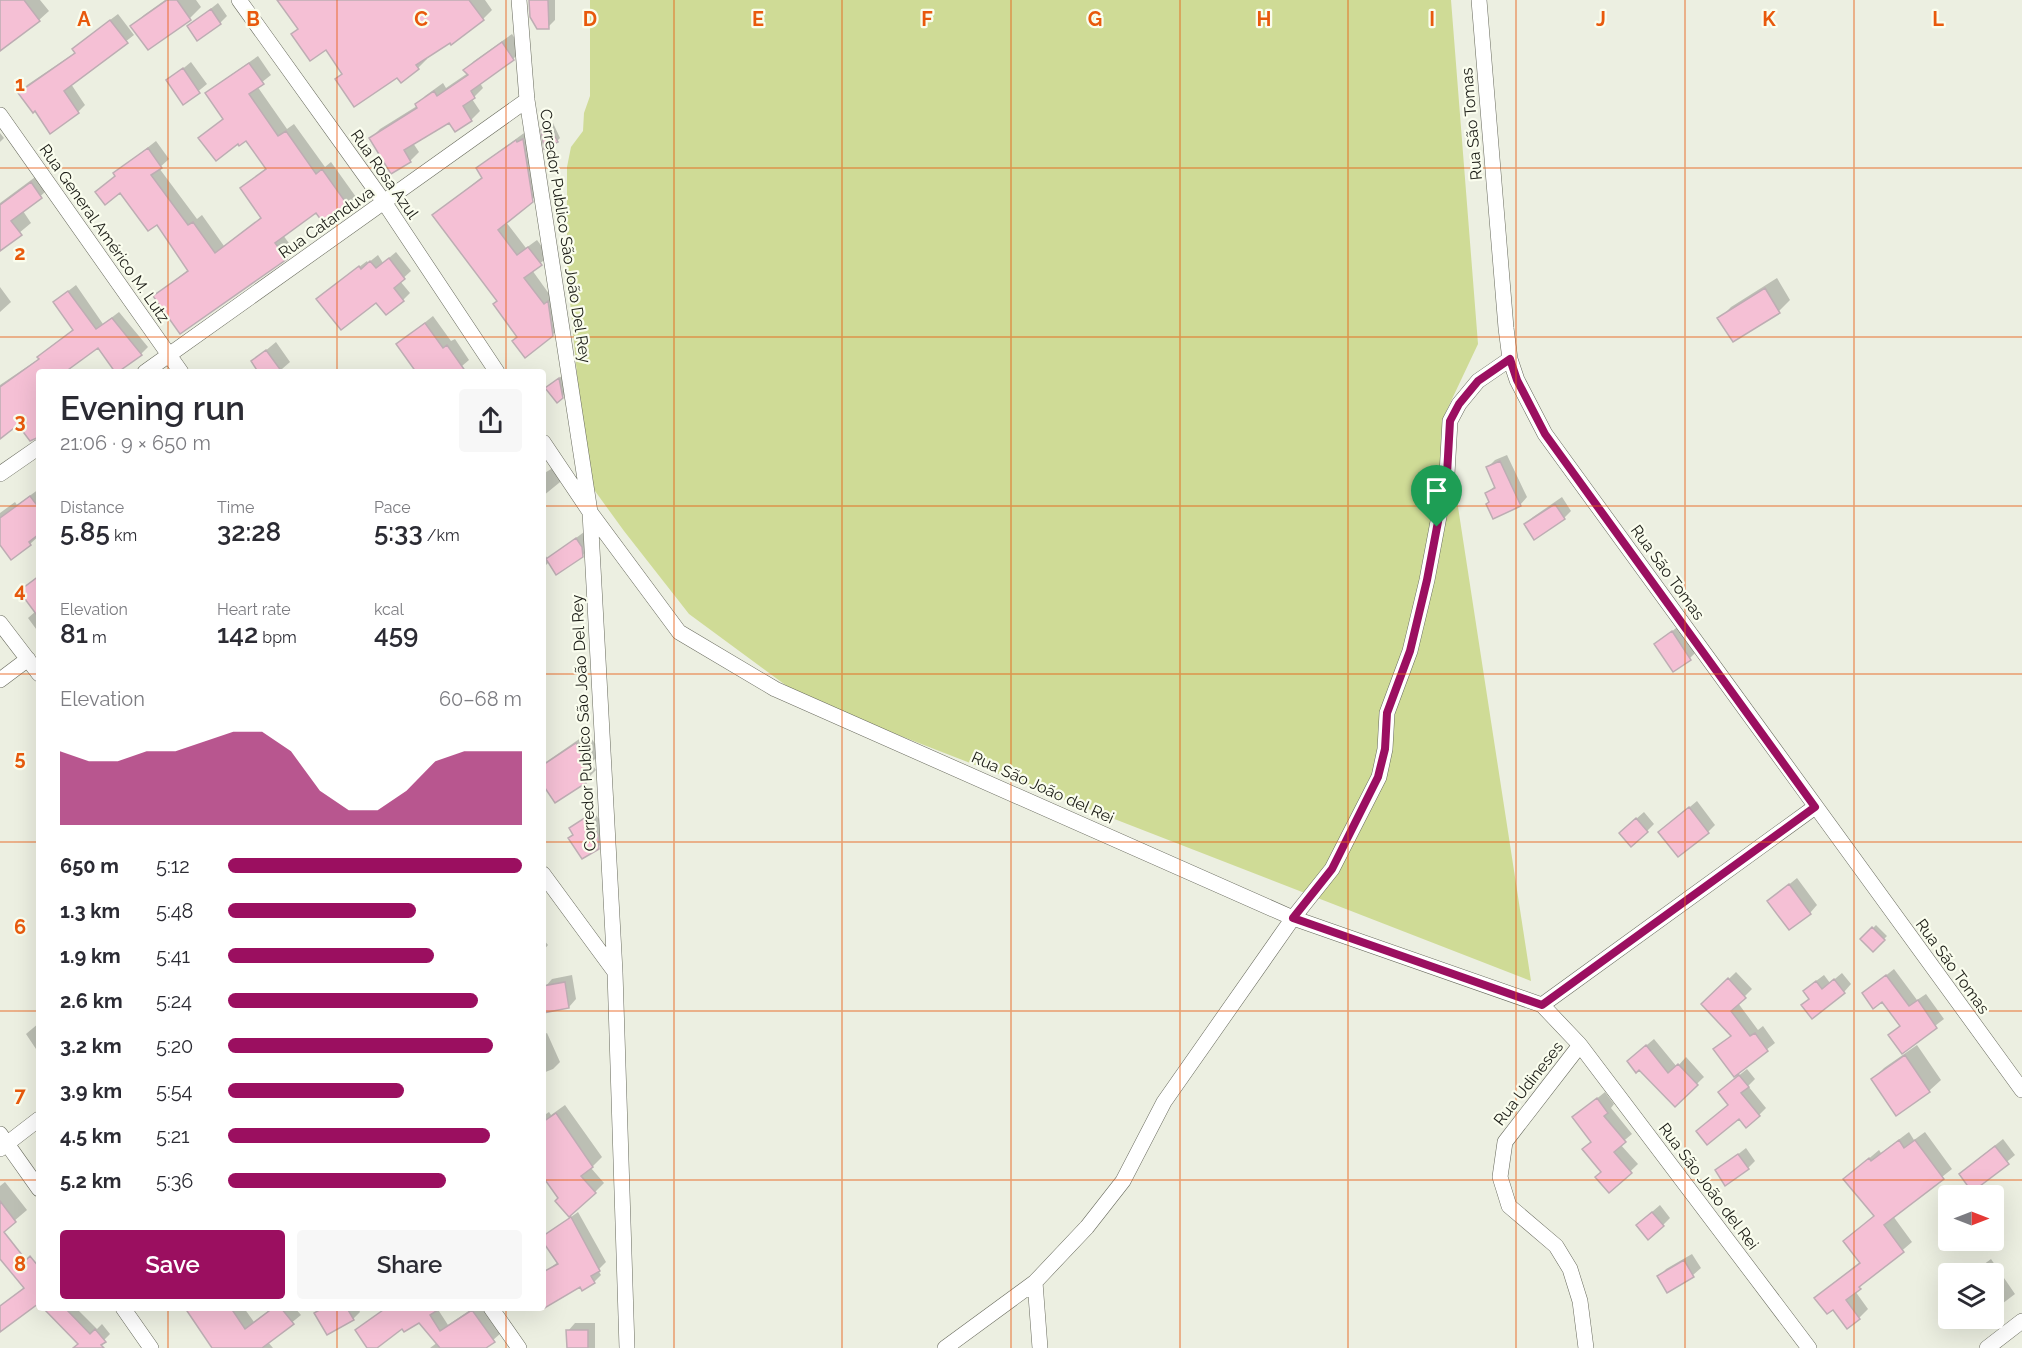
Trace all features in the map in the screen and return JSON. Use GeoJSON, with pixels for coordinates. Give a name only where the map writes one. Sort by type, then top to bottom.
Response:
{"type":"FeatureCollection","features":[{"type":"Feature","properties":{"kind":"street","name":"Rua Rosa Azul"},"geometry":{"type":"LineString","coordinates":[[239,0],[384,202],[495,369]]}},
{"type":"Feature","properties":{"kind":"street"},"geometry":{"type":"LineString","coordinates":[[507,0],[522,20]]}},
{"type":"Feature","properties":{"kind":"street"},"geometry":{"type":"LineString","coordinates":[[519,0],[522,20]]}},
{"type":"Feature","properties":{"kind":"street","name":"Rua São Tomas"},"geometry":{"type":"LineString","coordinates":[[1479,0],[1506,328],[1510,359],[1517,380],[1545,434],[2022,1090]]}},
{"type":"Feature","properties":{"kind":"street","name":"Corredor Publico São João Del Rey"},"geometry":{"type":"LineString","coordinates":[[522,20],[527,100],[590,512],[615,972],[627,1348]]}},
{"type":"Feature","properties":{"kind":"street","name":"Rua Catanduva"},"geometry":{"type":"LineString","coordinates":[[149,369],[527,100]]}},
{"type":"Feature","properties":{"kind":"street","name":"Rua General Américo M. Lutz"},"geometry":{"type":"LineString","coordinates":[[0,115],[179,369]]}},
{"type":"Feature","properties":{"kind":"street"},"geometry":{"type":"LineString","coordinates":[[945,1348],[1035,1282],[1087,1227],[1123,1181],[1164,1102],[1293,918],[1332,869],[1378,777],[1385,749],[1387,713],[1410,651],[1427,580],[1447,474],[1450,421],[1459,404],[1478,381],[1510,359]]}},
{"type":"Feature","properties":{"kind":"street"},"geometry":{"type":"LineString","coordinates":[[546,446],[590,512]]}},
{"type":"Feature","properties":{"kind":"street"},"geometry":{"type":"LineString","coordinates":[[0,474],[36,449]]}},
{"type":"Feature","properties":{"kind":"street","name":"Rua São João del Rei"},"geometry":{"type":"LineString","coordinates":[[590,512],[679,632],[775,689],[1293,918],[1542,1005]]}},
{"type":"Feature","properties":{"kind":"street"},"geometry":{"type":"LineString","coordinates":[[0,623],[36,670]]}},
{"type":"Feature","properties":{"kind":"street"},"geometry":{"type":"LineString","coordinates":[[0,680],[28,659]]}},
{"type":"Feature","properties":{"kind":"street"},"geometry":{"type":"LineString","coordinates":[[1542,1005],[1815,807]]}},
{"type":"Feature","properties":{"kind":"street"},"geometry":{"type":"LineString","coordinates":[[546,878],[615,972]]}},
{"type":"Feature","properties":{"kind":"street","name":"Rua Udineses"},"geometry":{"type":"LineString","coordinates":[[1542,1005],[1580,1045],[1505,1142],[1500,1177],[1509,1206],[1556,1246],[1570,1269],[1581,1301],[1586,1348]]}},
{"type":"Feature","properties":{"kind":"street","name":"Rua São João del Rei"},"geometry":{"type":"LineString","coordinates":[[1580,1045],[1809,1348]]}},
{"type":"Feature","properties":{"kind":"street"},"geometry":{"type":"LineString","coordinates":[[36,1121],[2,1142],[36,1185]]}},
{"type":"Feature","properties":{"kind":"street"},"geometry":{"type":"LineString","coordinates":[[1035,1282],[1040,1348]]}},
{"type":"Feature","properties":{"kind":"street"},"geometry":{"type":"LineString","coordinates":[[125,1311],[151,1348]]}},
{"type":"Feature","properties":{"kind":"street"},"geometry":{"type":"LineString","coordinates":[[493,1311],[519,1348]]}},
{"type":"Feature","properties":{"kind":"street"},"geometry":{"type":"LineString","coordinates":[[1987,1348],[2022,1321]]}},
{"type":"Feature","properties":{"kind":"green space"},"geometry":{"type":"Polygon","coordinates":[[[590,0],[1451,0],[1478,344],[1444,416],[1531,981],[803,698],[689,614],[587,480],[567,269],[567,167],[571,147],[583,131],[584,113],[590,96],[590,0]]]}},
{"type":"Feature","properties":{"kind":"building"},"geometry":{"type":"Polygon","coordinates":[[[0,0],[24,0],[40,21],[0,51],[0,0]]]}},
{"type":"Feature","properties":{"kind":"building"},"geometry":{"type":"Polygon","coordinates":[[[167,0],[177,0],[191,20],[148,50],[130,26],[167,0]]]}},
{"type":"Feature","properties":{"kind":"building"},"geometry":{"type":"Polygon","coordinates":[[[277,0],[469,0],[484,20],[451,45],[450,43],[416,65],[419,69],[401,83],[397,78],[354,107],[335,79],[342,74],[326,50],[310,61],[291,34],[298,29],[277,0]]]}},
{"type":"Feature","properties":{"kind":"building"},"geometry":{"type":"Polygon","coordinates":[[[529,0],[548,0],[549,29],[537,29],[530,17],[529,0]]]}},
{"type":"Feature","properties":{"kind":"building"},"geometry":{"type":"Polygon","coordinates":[[[211,9],[221,24],[197,41],[187,26],[211,9]]]}},
{"type":"Feature","properties":{"kind":"building"},"geometry":{"type":"Polygon","coordinates":[[[110,20],[128,43],[64,91],[79,113],[50,134],[35,111],[33,113],[18,93],[75,53],[72,49],[110,20]]]}},
{"type":"Feature","properties":{"kind":"building"},"geometry":{"type":"Polygon","coordinates":[[[502,42],[514,60],[471,91],[475,98],[463,106],[472,121],[455,132],[449,123],[404,150],[411,162],[391,174],[369,138],[417,108],[415,104],[434,91],[437,96],[468,75],[463,70],[502,42]]]}},
{"type":"Feature","properties":{"kind":"building"},"geometry":{"type":"Polygon","coordinates":[[[249,63],[264,84],[249,94],[278,136],[286,131],[316,174],[322,169],[349,207],[324,224],[316,213],[275,243],[287,259],[180,334],[153,296],[188,271],[157,225],[148,231],[120,193],[105,205],[95,192],[115,176],[113,173],[148,148],[162,168],[151,175],[188,225],[193,222],[215,253],[261,218],[240,188],[266,169],[246,141],[239,146],[238,144],[216,161],[198,138],[223,119],[205,93],[249,63]]]}},
{"type":"Feature","properties":{"kind":"building"},"geometry":{"type":"Polygon","coordinates":[[[183,68],[200,93],[183,105],[166,80],[183,68]]]}},
{"type":"Feature","properties":{"kind":"building"},"geometry":{"type":"Polygon","coordinates":[[[549,126],[558,142],[544,149],[541,130],[549,126]]]}},
{"type":"Feature","properties":{"kind":"building"},"geometry":{"type":"Polygon","coordinates":[[[523,139],[533,202],[498,230],[517,255],[528,247],[542,265],[524,278],[544,304],[548,301],[553,336],[525,358],[512,341],[517,337],[493,304],[497,301],[432,215],[482,178],[476,168],[516,140],[517,142],[523,139]]]}},
{"type":"Feature","properties":{"kind":"building"},"geometry":{"type":"Polygon","coordinates":[[[31,182],[42,198],[11,221],[22,235],[0,251],[0,205],[31,182]]]}},
{"type":"Feature","properties":{"kind":"building"},"geometry":{"type":"Polygon","coordinates":[[[389,258],[405,279],[394,288],[404,301],[386,315],[376,303],[341,330],[316,299],[359,266],[361,269],[370,261],[376,268],[389,258]]]}},
{"type":"Feature","properties":{"kind":"building"},"geometry":{"type":"Polygon","coordinates":[[[1765,288],[1780,313],[1733,342],[1717,318],[1765,288]]]}},
{"type":"Feature","properties":{"kind":"building"},"geometry":{"type":"Polygon","coordinates":[[[68,291],[96,329],[112,318],[142,355],[122,369],[113,369],[98,348],[69,369],[36,369],[36,438],[30,441],[18,425],[0,439],[0,387],[39,359],[37,357],[73,330],[53,302],[68,291]]]}},
{"type":"Feature","properties":{"kind":"building"},"geometry":{"type":"Polygon","coordinates":[[[425,323],[443,348],[447,345],[464,369],[414,369],[396,344],[425,323]]]}},
{"type":"Feature","properties":{"kind":"building"},"geometry":{"type":"Polygon","coordinates":[[[266,350],[280,369],[256,369],[251,361],[266,350]]]}},
{"type":"Feature","properties":{"kind":"building"},"geometry":{"type":"Polygon","coordinates":[[[559,378],[563,398],[557,403],[546,387],[559,378]]]}},
{"type":"Feature","properties":{"kind":"building"},"geometry":{"type":"Polygon","coordinates":[[[1500,461],[1521,506],[1493,519],[1486,504],[1489,502],[1485,493],[1495,488],[1486,467],[1500,461]]]}},
{"type":"Feature","properties":{"kind":"building"},"geometry":{"type":"Polygon","coordinates":[[[30,496],[36,504],[36,536],[29,542],[31,545],[11,560],[0,545],[0,518],[30,496]]]}},
{"type":"Feature","properties":{"kind":"building"},"geometry":{"type":"Polygon","coordinates":[[[1555,504],[1565,519],[1534,540],[1524,524],[1555,504]]]}},
{"type":"Feature","properties":{"kind":"building"},"geometry":{"type":"Polygon","coordinates":[[[576,538],[582,547],[583,557],[556,575],[546,559],[576,538]]]}},
{"type":"Feature","properties":{"kind":"building"},"geometry":{"type":"Polygon","coordinates":[[[36,578],[36,614],[19,591],[36,578]]]}},
{"type":"Feature","properties":{"kind":"building"},"geometry":{"type":"Polygon","coordinates":[[[1672,631],[1691,660],[1673,672],[1654,644],[1672,631]]]}},
{"type":"Feature","properties":{"kind":"building"},"geometry":{"type":"Polygon","coordinates":[[[576,743],[591,766],[580,773],[586,783],[555,803],[546,790],[546,763],[576,743]]]}},
{"type":"Feature","properties":{"kind":"building"},"geometry":{"type":"Polygon","coordinates":[[[1689,807],[1709,833],[1678,857],[1658,832],[1689,807]]]}},
{"type":"Feature","properties":{"kind":"building"},"geometry":{"type":"Polygon","coordinates":[[[586,817],[598,835],[599,849],[582,859],[568,838],[573,835],[569,828],[586,817]]]}},
{"type":"Feature","properties":{"kind":"building"},"geometry":{"type":"Polygon","coordinates":[[[1636,818],[1648,832],[1631,847],[1619,833],[1636,818]]]}},
{"type":"Feature","properties":{"kind":"building"},"geometry":{"type":"Polygon","coordinates":[[[1789,884],[1811,914],[1789,930],[1767,901],[1789,884]]]}},
{"type":"Feature","properties":{"kind":"building"},"geometry":{"type":"Polygon","coordinates":[[[1872,927],[1885,940],[1873,952],[1860,939],[1872,927]]]}},
{"type":"Feature","properties":{"kind":"building"},"geometry":{"type":"Polygon","coordinates":[[[1886,975],[1909,1006],[1918,1000],[1937,1028],[1902,1054],[1888,1035],[1900,1026],[1882,1002],[1873,1009],[1862,993],[1886,975]]]}},
{"type":"Feature","properties":{"kind":"building"},"geometry":{"type":"Polygon","coordinates":[[[1728,978],[1746,998],[1731,1011],[1750,1036],[1755,1033],[1768,1051],[1734,1077],[1713,1049],[1731,1036],[1701,1004],[1728,978]]]}},
{"type":"Feature","properties":{"kind":"building"},"geometry":{"type":"Polygon","coordinates":[[[1834,979],[1845,993],[1812,1019],[1801,1005],[1809,999],[1803,991],[1816,981],[1822,989],[1834,979]]]}},
{"type":"Feature","properties":{"kind":"building"},"geometry":{"type":"Polygon","coordinates":[[[565,982],[569,1008],[546,1012],[546,985],[565,982]]]}},
{"type":"Feature","properties":{"kind":"building"},"geometry":{"type":"Polygon","coordinates":[[[1646,1045],[1668,1073],[1678,1064],[1698,1085],[1675,1107],[1639,1070],[1636,1073],[1627,1061],[1646,1045]]]}},
{"type":"Feature","properties":{"kind":"building"},"geometry":{"type":"Polygon","coordinates":[[[1905,1055],[1930,1092],[1896,1116],[1871,1079],[1905,1055]]]}},
{"type":"Feature","properties":{"kind":"building"},"geometry":{"type":"Polygon","coordinates":[[[1739,1075],[1749,1087],[1741,1093],[1760,1116],[1746,1128],[1739,1119],[1707,1145],[1696,1131],[1728,1105],[1718,1092],[1739,1075]]]}},
{"type":"Feature","properties":{"kind":"building"},"geometry":{"type":"Polygon","coordinates":[[[1597,1098],[1608,1113],[1604,1116],[1626,1142],[1614,1152],[1632,1173],[1609,1193],[1595,1177],[1601,1172],[1582,1149],[1591,1142],[1572,1117],[1597,1098]]]}},
{"type":"Feature","properties":{"kind":"building"},"geometry":{"type":"Polygon","coordinates":[[[556,1113],[593,1167],[581,1176],[596,1193],[569,1217],[555,1201],[558,1198],[546,1181],[546,1120],[556,1113]]]}},
{"type":"Feature","properties":{"kind":"building"},"geometry":{"type":"Polygon","coordinates":[[[1899,1140],[1904,1148],[1915,1140],[1944,1179],[1884,1225],[1904,1252],[1846,1300],[1860,1319],[1847,1329],[1833,1310],[1827,1314],[1814,1298],[1860,1263],[1843,1241],[1874,1216],[1843,1179],[1869,1158],[1871,1161],[1899,1140]]]}},
{"type":"Feature","properties":{"kind":"building"},"geometry":{"type":"Polygon","coordinates":[[[1995,1146],[2009,1164],[1981,1185],[1967,1185],[1959,1174],[1995,1146]]]}},
{"type":"Feature","properties":{"kind":"building"},"geometry":{"type":"Polygon","coordinates":[[[1738,1154],[1749,1169],[1725,1186],[1715,1170],[1738,1154]]]}},
{"type":"Feature","properties":{"kind":"building"},"geometry":{"type":"Polygon","coordinates":[[[0,1201],[16,1222],[4,1232],[26,1260],[30,1256],[36,1263],[36,1305],[0,1332],[0,1306],[24,1288],[0,1259],[0,1201]]]}},
{"type":"Feature","properties":{"kind":"building"},"geometry":{"type":"Polygon","coordinates":[[[1652,1212],[1664,1226],[1648,1240],[1636,1225],[1652,1212]]]}},
{"type":"Feature","properties":{"kind":"building"},"geometry":{"type":"Polygon","coordinates":[[[571,1217],[600,1271],[591,1276],[595,1283],[582,1291],[580,1287],[546,1307],[546,1270],[558,1264],[546,1246],[546,1234],[571,1217]]]}},
{"type":"Feature","properties":{"kind":"building"},"geometry":{"type":"Polygon","coordinates":[[[1684,1260],[1694,1277],[1667,1293],[1657,1276],[1684,1260]]]}},
{"type":"Feature","properties":{"kind":"building"},"geometry":{"type":"Polygon","coordinates":[[[46,1311],[68,1311],[90,1334],[95,1329],[106,1342],[101,1345],[104,1348],[73,1348],[78,1344],[46,1311]]]}},
{"type":"Feature","properties":{"kind":"building"},"geometry":{"type":"Polygon","coordinates":[[[187,1311],[233,1311],[245,1329],[269,1311],[283,1311],[294,1324],[262,1348],[212,1348],[187,1311]]]}},
{"type":"Feature","properties":{"kind":"building"},"geometry":{"type":"Polygon","coordinates":[[[349,1311],[354,1320],[327,1335],[314,1313],[349,1311]]]}},
{"type":"Feature","properties":{"kind":"building"},"geometry":{"type":"Polygon","coordinates":[[[382,1311],[436,1311],[430,1315],[440,1331],[473,1311],[495,1342],[486,1348],[440,1348],[419,1323],[404,1332],[402,1329],[377,1348],[367,1348],[355,1330],[382,1311]]]}},
{"type":"Feature","properties":{"kind":"building"},"geometry":{"type":"Polygon","coordinates":[[[566,1330],[588,1330],[588,1348],[567,1348],[566,1330]]]}},
{"type":"Feature","properties":{"kind":"route"},"geometry":{"type":"LineString","coordinates":[[1510,359],[1517,380],[1545,434],[1815,807],[1542,1005],[1293,918],[1332,869],[1378,777],[1385,749],[1387,713],[1410,651],[1437,527],[1447,474],[1450,421],[1459,404],[1478,381],[1510,359]]}}]}
